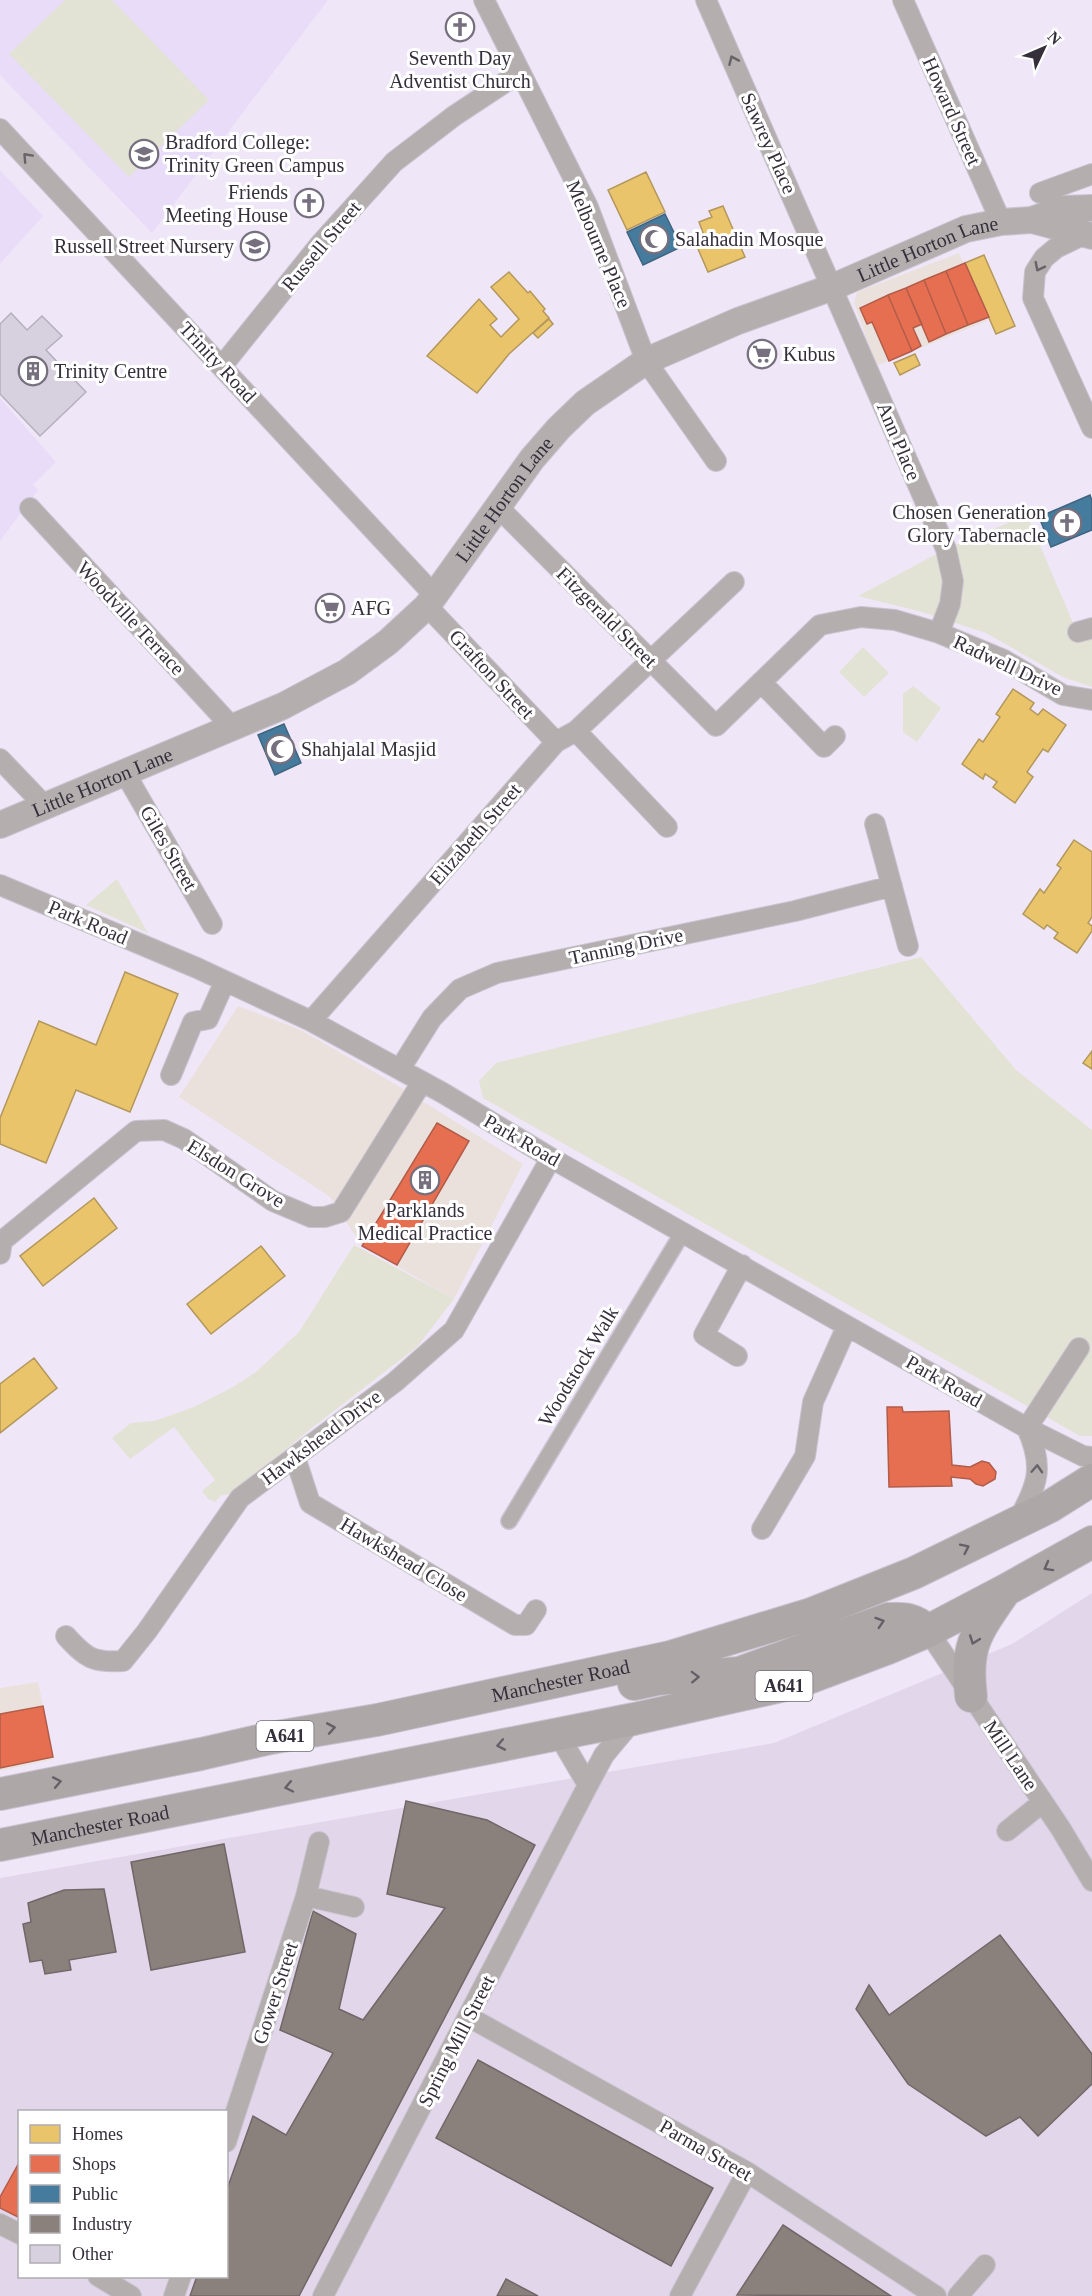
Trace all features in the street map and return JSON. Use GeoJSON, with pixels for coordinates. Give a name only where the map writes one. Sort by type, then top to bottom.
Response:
{"type":"FeatureCollection","features":[{"type":"Feature","properties":{"kind":"main road","name":"Manchester Road"},"geometry":{"type":"LineString","coordinates":[[0,1794],[271,1738],[377,1720],[670,1657],[811,1614],[914,1573],[1049,1507],[1092,1480]]}},
{"type":"Feature","properties":{"kind":"main road","name":"Manchester Road"},"geometry":{"type":"LineString","coordinates":[[0,1845],[634,1719],[795,1683],[928,1631],[1004,1592],[1092,1542]]}},
{"type":"Feature","properties":{"kind":"main road"},"geometry":{"type":"LineString","coordinates":[[914,1573],[916,1595],[928,1631]]}},
{"type":"Feature","properties":{"kind":"main road"},"geometry":{"type":"LineString","coordinates":[[971,1696],[969,1665],[971,1647],[977,1631],[1004,1592]]}},
{"type":"Feature","properties":{"kind":"main road"},"geometry":{"type":"LineString","coordinates":[[512,1690],[560,1698],[658,1679],[739,1673],[888,1619],[907,1618],[919,1623],[928,1631]]}},
{"type":"Feature","properties":{"kind":"street","name":"Melbourne Place"},"geometry":{"type":"LineString","coordinates":[[484,0],[588,207],[646,360],[716,460]]}},
{"type":"Feature","properties":{"kind":"street","name":"Sawrey Place"},"geometry":{"type":"LineString","coordinates":[[706,0],[832,286]]}},
{"type":"Feature","properties":{"kind":"street","name":"Howard Street"},"geometry":{"type":"LineString","coordinates":[[903,0],[1001,222]]}},
{"type":"Feature","properties":{"kind":"street","name":"Russell Street"},"geometry":{"type":"LineString","coordinates":[[222,366],[321,243],[394,162],[454,116],[519,73]]}},
{"type":"Feature","properties":{"kind":"street","name":"Trinity Road"},"geometry":{"type":"LineString","coordinates":[[0,129],[222,366],[431,601]]}},
{"type":"Feature","properties":{"kind":"street"},"geometry":{"type":"LineString","coordinates":[[1040,193],[1092,174]]}},
{"type":"Feature","properties":{"kind":"street","name":"Little Horton Lane"},"geometry":{"type":"LineString","coordinates":[[0,825],[283,706],[347,672],[388,642],[431,601],[532,459],[559,428],[585,403],[646,360],[738,321],[832,286],[966,229],[1001,222],[1032,220],[1062,209],[1092,208]]}},
{"type":"Feature","properties":{"kind":"street","name":"Little Horton Lane"},"geometry":{"type":"LineString","coordinates":[[1032,220],[1088,235]]}},
{"type":"Feature","properties":{"kind":"street"},"geometry":{"type":"LineString","coordinates":[[1088,235],[1056,248],[1044,258],[1035,272],[1033,298],[1092,428]]}},
{"type":"Feature","properties":{"kind":"street","name":"Ann Place"},"geometry":{"type":"LineString","coordinates":[[832,286],[946,549],[953,581],[950,604],[939,633]]}},
{"type":"Feature","properties":{"kind":"street","name":"Fitzgerald Street"},"geometry":{"type":"LineString","coordinates":[[498,507],[716,726]]}},
{"type":"Feature","properties":{"kind":"street","name":"Woodville Terrace"},"geometry":{"type":"LineString","coordinates":[[30,508],[232,727]]}},
{"type":"Feature","properties":{"kind":"street","name":"Elizabeth Street"},"geometry":{"type":"LineString","coordinates":[[311,1021],[556,742],[576,731],[734,582]]}},
{"type":"Feature","properties":{"kind":"street","name":"Grafton Street"},"geometry":{"type":"LineString","coordinates":[[431,601],[556,742]]}},
{"type":"Feature","properties":{"kind":"street","name":"Radwell Drive"},"geometry":{"type":"LineString","coordinates":[[716,726],[820,625],[861,617],[895,620],[939,633],[1004,660],[1064,695],[1092,700]]}},
{"type":"Feature","properties":{"kind":"street"},"geometry":{"type":"LineString","coordinates":[[761,682],[824,747],[835,736]]}},
{"type":"Feature","properties":{"kind":"street"},"geometry":{"type":"LineString","coordinates":[[576,731],[667,827]]}},
{"type":"Feature","properties":{"kind":"street"},"geometry":{"type":"LineString","coordinates":[[0,759],[45,806]]}},
{"type":"Feature","properties":{"kind":"street","name":"Giles Street"},"geometry":{"type":"LineString","coordinates":[[125,773],[212,924]]}},
{"type":"Feature","properties":{"kind":"street"},"geometry":{"type":"LineString","coordinates":[[875,824],[908,946]]}},
{"type":"Feature","properties":{"kind":"street","name":"Park Road"},"geometry":{"type":"LineString","coordinates":[[0,885],[225,981],[311,1021],[423,1082],[551,1158],[1028,1428],[1083,1456],[1092,1457]]}},
{"type":"Feature","properties":{"kind":"street","name":"Tanning Drive"},"geometry":{"type":"LineString","coordinates":[[400,1069],[432,1018],[460,989],[497,973],[795,911],[892,886]]}},
{"type":"Feature","properties":{"kind":"street"},"geometry":{"type":"LineString","coordinates":[[171,1075],[193,1022],[208,1018],[225,981]]}},
{"type":"Feature","properties":{"kind":"street","name":"Elsdon Grove"},"geometry":{"type":"LineString","coordinates":[[0,1254],[2,1240],[136,1131],[164,1130],[184,1138],[273,1201],[311,1217],[341,1212],[423,1082]]}},
{"type":"Feature","properties":{"kind":"street","name":"Hawkshead Drive"},"geometry":{"type":"LineString","coordinates":[[66,1636],[85,1657],[130,1665],[147,1631],[240,1498],[395,1382],[454,1330],[551,1158]]}},
{"type":"Feature","properties":{"kind":"street","name":"Woodstock Walk"},"geometry":{"type":"LineString","coordinates":[[509,1521],[683,1232]]}},
{"type":"Feature","properties":{"kind":"street"},"geometry":{"type":"LineString","coordinates":[[737,1356],[704,1335],[742,1265]]}},
{"type":"Feature","properties":{"kind":"street"},"geometry":{"type":"LineString","coordinates":[[762,1529],[806,1456],[813,1402],[848,1326]]}},
{"type":"Feature","properties":{"kind":"street"},"geometry":{"type":"LineString","coordinates":[[1017,1523],[1034,1490],[1037,1478],[1038,1457],[1028,1428],[1079,1348]]}},
{"type":"Feature","properties":{"kind":"street","name":"Hawkshead Close"},"geometry":{"type":"LineString","coordinates":[[295,1457],[310,1503],[515,1625],[525,1625],[536,1610]]}},
{"type":"Feature","properties":{"kind":"street","name":"Mill Lane"},"geometry":{"type":"LineString","coordinates":[[928,1631],[1043,1802],[1084,1849],[1092,1881]]}},
{"type":"Feature","properties":{"kind":"street","name":"Spring Mill Street"},"geometry":{"type":"LineString","coordinates":[[323,2296],[604,1755],[634,1719]]}},
{"type":"Feature","properties":{"kind":"street"},"geometry":{"type":"LineString","coordinates":[[558,1734],[588,1785]]}},
{"type":"Feature","properties":{"kind":"street"},"geometry":{"type":"LineString","coordinates":[[1007,1831],[1043,1802]]}},
{"type":"Feature","properties":{"kind":"street","name":"Gower Street"},"geometry":{"type":"LineString","coordinates":[[228,2136],[306,1896],[319,1842]]}},
{"type":"Feature","properties":{"kind":"street"},"geometry":{"type":"LineString","coordinates":[[306,1896],[354,1907]]}},
{"type":"Feature","properties":{"kind":"street","name":"Parma Street"},"geometry":{"type":"LineString","coordinates":[[469,2017],[747,2172],[936,2296]]}},
{"type":"Feature","properties":{"kind":"street"},"geometry":{"type":"LineString","coordinates":[[680,2296],[747,2172]]}},
{"type":"Feature","properties":{"kind":"street"},"geometry":{"type":"LineString","coordinates":[[0,2224],[18,2233]]}},
{"type":"Feature","properties":{"kind":"street"},"geometry":{"type":"LineString","coordinates":[[958,2296],[985,2265]]}},
{"type":"Feature","properties":{"kind":"street"},"geometry":{"type":"LineString","coordinates":[[100,2278],[131,2296]]}},
{"type":"Feature","properties":{"kind":"street"},"geometry":{"type":"LineString","coordinates":[[174,2296],[181,2278]]}},
{"type":"Feature","properties":{"kind":"shaded area","name":"Bradford College: Trinity Green Campus"},"geometry":{"type":"Polygon","coordinates":[[[0,0],[328,0],[152,233],[0,75],[0,0]]]}},
{"type":"Feature","properties":{"kind":"shaded area"},"geometry":{"type":"Polygon","coordinates":[[[65,0],[112,0],[209,100],[129,177],[9,54],[65,0]]]}},
{"type":"Feature","properties":{"kind":"shaded area"},"geometry":{"type":"Polygon","coordinates":[[[0,170],[43,216],[0,264],[0,170]]]}},
{"type":"Feature","properties":{"kind":"shaded area"},"geometry":{"type":"Polygon","coordinates":[[[959,253],[987,321],[876,366],[854,303],[857,292],[959,253]]]}},
{"type":"Feature","properties":{"kind":"shaded area"},"geometry":{"type":"Polygon","coordinates":[[[0,398],[56,462],[33,485],[38,490],[0,541],[0,398]]]}},
{"type":"Feature","properties":{"kind":"shaded area"},"geometry":{"type":"Polygon","coordinates":[[[1027,515],[1077,632],[1092,628],[1092,687],[1063,677],[986,633],[922,612],[858,596],[946,549],[1027,515]]]}},
{"type":"Feature","properties":{"kind":"shaded area"},"geometry":{"type":"Polygon","coordinates":[[[863,647],[889,673],[864,697],[839,672],[863,647]]]}},
{"type":"Feature","properties":{"kind":"shaded area"},"geometry":{"type":"Polygon","coordinates":[[[913,686],[941,708],[917,742],[903,732],[903,694],[913,686]]]}},
{"type":"Feature","properties":{"kind":"shaded area"},"geometry":{"type":"Polygon","coordinates":[[[117,879],[148,933],[86,905],[117,879]]]}},
{"type":"Feature","properties":{"kind":"shaded area"},"geometry":{"type":"Polygon","coordinates":[[[921,957],[1016,1070],[1092,1130],[1092,1436],[1080,1436],[483,1098],[479,1081],[496,1063],[921,957]]]}},
{"type":"Feature","properties":{"kind":"shaded area"},"geometry":{"type":"Polygon","coordinates":[[[238,1006],[301,1030],[400,1087],[523,1164],[454,1299],[362,1246],[330,1197],[179,1097],[238,1006]]]}},
{"type":"Feature","properties":{"kind":"shaded area"},"geometry":{"type":"Polygon","coordinates":[[[354,1245],[454,1299],[417,1347],[313,1427],[233,1493],[220,1496],[215,1502],[208,1499],[202,1491],[215,1480],[174,1427],[130,1459],[112,1438],[131,1423],[154,1421],[194,1407],[256,1372],[299,1332],[354,1245]]]}},
{"type":"Feature","properties":{"kind":"shaded area"},"geometry":{"type":"Polygon","coordinates":[[[1092,1593],[1092,2296],[0,2296],[0,1878],[774,1743],[1012,1644],[1092,1593]]]}},
{"type":"Feature","properties":{"kind":"shaded area"},"geometry":{"type":"Polygon","coordinates":[[[38,1682],[54,1759],[0,1771],[0,1688],[38,1682]]]}},
{"type":"Feature","properties":{"kind":"building: Homes"},"geometry":{"type":"Polygon","coordinates":[[[646,172],[665,212],[627,230],[608,190],[646,172]]]}},
{"type":"Feature","properties":{"kind":"building: Homes"},"geometry":{"type":"Polygon","coordinates":[[[723,206],[745,257],[708,272],[695,242],[705,238],[699,222],[712,217],[709,211],[723,206]]]}},
{"type":"Feature","properties":{"kind":"building: Homes"},"geometry":{"type":"Polygon","coordinates":[[[984,255],[1015,326],[996,334],[965,263],[984,255]]]}},
{"type":"Feature","properties":{"kind":"building: Homes"},"geometry":{"type":"Polygon","coordinates":[[[509,272],[528,293],[530,291],[545,309],[543,311],[549,318],[509,354],[477,393],[427,356],[479,299],[497,319],[490,325],[501,337],[519,319],[491,287],[509,272]]]}},
{"type":"Feature","properties":{"kind":"building: Homes"},"geometry":{"type":"Polygon","coordinates":[[[549,319],[553,324],[538,338],[533,333],[549,319]]]}},
{"type":"Feature","properties":{"kind":"building: Homes"},"geometry":{"type":"Polygon","coordinates":[[[915,354],[920,365],[900,375],[894,363],[915,354]]]}},
{"type":"Feature","properties":{"kind":"building: Homes"},"geometry":{"type":"Polygon","coordinates":[[[1013,689],[1034,703],[1030,709],[1038,715],[1043,709],[1066,725],[1048,752],[1043,749],[1027,772],[1033,777],[1015,803],[993,787],[997,782],[985,774],[983,779],[962,764],[979,739],[983,742],[1000,717],[996,714],[1013,689]]]}},
{"type":"Feature","properties":{"kind":"building: Homes"},"geometry":{"type":"Polygon","coordinates":[[[1074,840],[1092,852],[1092,917],[1088,923],[1092,926],[1092,931],[1077,953],[1054,938],[1058,933],[1047,925],[1044,929],[1023,914],[1040,889],[1044,893],[1061,868],[1057,865],[1074,840]]]}},
{"type":"Feature","properties":{"kind":"building: Homes"},"geometry":{"type":"Polygon","coordinates":[[[125,972],[178,994],[130,1112],[76,1090],[46,1163],[0,1144],[0,1118],[39,1021],[96,1045],[125,972]]]}},
{"type":"Feature","properties":{"kind":"building: Homes"},"geometry":{"type":"Polygon","coordinates":[[[1092,1051],[1092,1069],[1083,1063],[1092,1051]]]}},
{"type":"Feature","properties":{"kind":"building: Homes"},"geometry":{"type":"Polygon","coordinates":[[[94,1198],[117,1228],[43,1286],[20,1256],[94,1198]]]}},
{"type":"Feature","properties":{"kind":"building: Homes"},"geometry":{"type":"Polygon","coordinates":[[[261,1246],[285,1276],[211,1334],[187,1304],[261,1246]]]}},
{"type":"Feature","properties":{"kind":"building: Homes"},"geometry":{"type":"Polygon","coordinates":[[[34,1358],[57,1388],[0,1433],[0,1384],[34,1358]]]}},
{"type":"Feature","properties":{"kind":"building: Shops"},"geometry":{"type":"Polygon","coordinates":[[[965,263],[989,317],[968,325],[946,271],[965,263]]]}},
{"type":"Feature","properties":{"kind":"building: Shops"},"geometry":{"type":"Polygon","coordinates":[[[946,271],[968,325],[946,334],[924,280],[946,271]]]}},
{"type":"Feature","properties":{"kind":"building: Shops"},"geometry":{"type":"Polygon","coordinates":[[[924,280],[946,334],[929,342],[906,288],[924,280]]]}},
{"type":"Feature","properties":{"kind":"building: Shops"},"geometry":{"type":"Polygon","coordinates":[[[906,288],[922,324],[913,328],[921,346],[912,351],[888,295],[906,288]]]}},
{"type":"Feature","properties":{"kind":"building: Shops"},"geometry":{"type":"Polygon","coordinates":[[[888,295],[912,351],[889,361],[872,322],[867,324],[860,308],[888,295]]]}},
{"type":"Feature","properties":{"kind":"building: Shops","name":"Parklands Medical Practice"},"geometry":{"type":"Polygon","coordinates":[[[437,1123],[469,1141],[397,1265],[362,1246],[437,1123]]]}},
{"type":"Feature","properties":{"kind":"building: Shops"},"geometry":{"type":"Polygon","coordinates":[[[887,1407],[902,1407],[903,1412],[949,1411],[952,1465],[970,1467],[982,1461],[989,1463],[996,1472],[995,1479],[983,1486],[970,1479],[951,1477],[952,1486],[889,1487],[887,1407]]]}},
{"type":"Feature","properties":{"kind":"building: Shops"},"geometry":{"type":"Polygon","coordinates":[[[43,1706],[53,1757],[0,1768],[0,1714],[43,1706]]]}},
{"type":"Feature","properties":{"kind":"building: Shops"},"geometry":{"type":"Polygon","coordinates":[[[18,2165],[18,2217],[0,2208],[0,2197],[18,2165]]]}},
{"type":"Feature","properties":{"kind":"building: Public","name":"Salahadin Mosque"},"geometry":{"type":"Polygon","coordinates":[[[665,214],[681,247],[643,265],[627,232],[665,214]]]}},
{"type":"Feature","properties":{"kind":"building: Public","name":"Chosen Generation Glory Tabernacle"},"geometry":{"type":"Polygon","coordinates":[[[1090,495],[1092,530],[1051,547],[1039,517],[1090,495]]]}},
{"type":"Feature","properties":{"kind":"building: Public","name":"Shahjalal Masjid"},"geometry":{"type":"Polygon","coordinates":[[[284,724],[301,763],[275,775],[258,735],[284,724]]]}},
{"type":"Feature","properties":{"kind":"building: Industry"},"geometry":{"type":"Polygon","coordinates":[[[406,1801],[487,1820],[535,1845],[299,2296],[190,2296],[196,2278],[228,2278],[228,2186],[253,2116],[286,2135],[333,2053],[280,2030],[313,1911],[356,1934],[339,2009],[363,2020],[445,1908],[387,1894],[406,1801]]]}},
{"type":"Feature","properties":{"kind":"building: Industry"},"geometry":{"type":"Polygon","coordinates":[[[224,1844],[245,1952],[151,1970],[131,1862],[224,1844]]]}},
{"type":"Feature","properties":{"kind":"building: Industry"},"geometry":{"type":"Polygon","coordinates":[[[104,1889],[116,1952],[69,1960],[71,1970],[45,1974],[42,1960],[30,1962],[23,1924],[31,1922],[28,1903],[64,1890],[104,1889]]]}},
{"type":"Feature","properties":{"kind":"building: Industry"},"geometry":{"type":"Polygon","coordinates":[[[1000,1935],[1092,2054],[1092,2084],[1038,2136],[1020,2117],[986,2136],[908,2084],[856,2009],[869,1985],[889,2015],[1000,1935]]]}},
{"type":"Feature","properties":{"kind":"building: Industry"},"geometry":{"type":"Polygon","coordinates":[[[478,2060],[713,2188],[671,2266],[436,2138],[478,2060]]]}},
{"type":"Feature","properties":{"kind":"building: Industry"},"geometry":{"type":"Polygon","coordinates":[[[783,2225],[891,2296],[737,2295],[783,2225]]]}},
{"type":"Feature","properties":{"kind":"building: Industry"},"geometry":{"type":"Polygon","coordinates":[[[506,2279],[538,2296],[497,2296],[506,2279]]]}},
{"type":"Feature","properties":{"kind":"building: Other","name":"Trinity Centre"},"geometry":{"type":"Polygon","coordinates":[[[11,313],[27,330],[42,316],[62,336],[46,350],[86,392],[40,436],[0,394],[0,324],[11,313]]]}},
{"type":"Feature","properties":{"kind":"place","name":"Seventh Day Adventist Church"},"geometry":{"type":"Point","coordinates":[460,27]}},
{"type":"Feature","properties":{"kind":"place","name":"Bradford College: Trinity Green Campus"},"geometry":{"type":"Point","coordinates":[144,154]}},
{"type":"Feature","properties":{"kind":"place","name":"Friends Meeting House"},"geometry":{"type":"Point","coordinates":[309,203]}},
{"type":"Feature","properties":{"kind":"place","name":"Salahadin Mosque"},"geometry":{"type":"Point","coordinates":[654,239]}},
{"type":"Feature","properties":{"kind":"place","name":"Russell Street Nursery"},"geometry":{"type":"Point","coordinates":[255,246]}},
{"type":"Feature","properties":{"kind":"place","name":"Kubus"},"geometry":{"type":"Point","coordinates":[762,354]}},
{"type":"Feature","properties":{"kind":"place","name":"Trinity Centre"},"geometry":{"type":"Point","coordinates":[33,371]}},
{"type":"Feature","properties":{"kind":"place","name":"Chosen Generation Glory Tabernacle"},"geometry":{"type":"Point","coordinates":[1067,523]}},
{"type":"Feature","properties":{"kind":"place","name":"AFG"},"geometry":{"type":"Point","coordinates":[330,608]}},
{"type":"Feature","properties":{"kind":"place","name":"Shahjalal Masjid"},"geometry":{"type":"Point","coordinates":[280,749]}},
{"type":"Feature","properties":{"kind":"place","name":"Parklands Medical Practice"},"geometry":{"type":"Point","coordinates":[425,1180]}}]}
